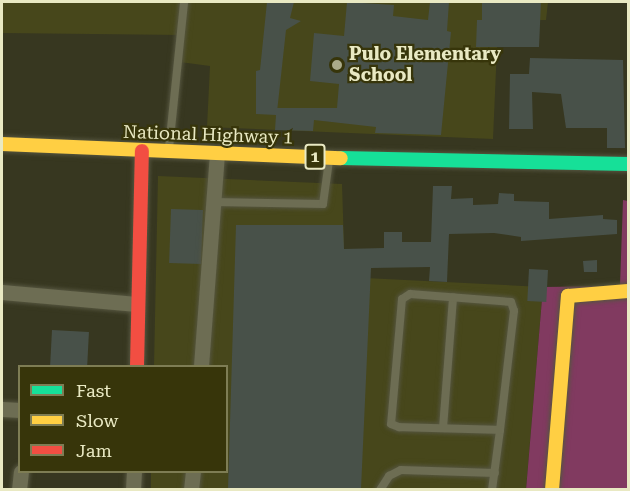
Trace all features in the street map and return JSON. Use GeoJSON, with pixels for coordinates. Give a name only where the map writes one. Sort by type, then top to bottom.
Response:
{"type":"FeatureCollection","features":[{"type":"Feature","properties":{"kind":"main road","name":"National Highway 1"},"geometry":{"type":"LineString","coordinates":[[2,144],[217,155],[628,164]]}},
{"type":"Feature","properties":{"kind":"main road"},"geometry":{"type":"LineString","coordinates":[[136,365],[142,151]]}},
{"type":"Feature","properties":{"kind":"main road"},"geometry":{"type":"LineString","coordinates":[[552,489],[568,296],[628,291]]}},
{"type":"Feature","properties":{"kind":"street"},"geometry":{"type":"LineString","coordinates":[[201,365],[217,155]]}},
{"type":"Feature","properties":{"kind":"street"},"geometry":{"type":"LineString","coordinates":[[2,292],[136,304]]}},
{"type":"Feature","properties":{"kind":"street"},"geometry":{"type":"LineString","coordinates":[[2,409],[18,410]]}},
{"type":"Feature","properties":{"kind":"street"},"geometry":{"type":"LineString","coordinates":[[19,489],[21,473]]}},
{"type":"Feature","properties":{"kind":"street"},"geometry":{"type":"LineString","coordinates":[[133,489],[134,473]]}},
{"type":"Feature","properties":{"kind":"street"},"geometry":{"type":"LineString","coordinates":[[191,489],[193,473]]}},
{"type":"Feature","properties":{"kind":"lane"},"geometry":{"type":"LineString","coordinates":[[168,153],[184,2]]}},
{"type":"Feature","properties":{"kind":"lane"},"geometry":{"type":"LineString","coordinates":[[214,202],[323,204],[329,157]]}},
{"type":"Feature","properties":{"kind":"lane"},"geometry":{"type":"LineString","coordinates":[[492,489],[495,473],[514,311],[511,302],[503,299],[410,294],[402,299],[389,418],[399,428],[500,430]]}},
{"type":"Feature","properties":{"kind":"lane"},"geometry":{"type":"LineString","coordinates":[[443,428],[453,297]]}},
{"type":"Feature","properties":{"kind":"lane"},"geometry":{"type":"LineString","coordinates":[[380,489],[389,476],[401,470],[495,473]]}},
{"type":"Feature","properties":{"kind":"shaded area"},"geometry":{"type":"Polygon","coordinates":[[[2,2],[548,2],[546,20],[539,20],[539,47],[497,47],[493,139],[207,127],[210,66],[180,62],[184,35],[2,33],[2,2]]]}},
{"type":"Feature","properties":{"kind":"shaded area"},"geometry":{"type":"Polygon","coordinates":[[[158,176],[342,184],[345,277],[543,287],[526,489],[151,490],[151,473],[228,473],[228,365],[154,365],[158,176]]]}},
{"type":"Feature","properties":{"kind":"shaded area"},"geometry":{"type":"Polygon","coordinates":[[[623,200],[628,201],[628,489],[526,490],[543,287],[620,286],[623,200]]]}},
{"type":"Feature","properties":{"kind":"building","name":"Pulo Elementary School"},"geometry":{"type":"Polygon","coordinates":[[[267,2],[294,2],[290,18],[301,21],[286,30],[277,108],[337,108],[339,84],[310,81],[314,33],[344,36],[347,2],[394,5],[393,16],[428,20],[430,2],[449,2],[447,31],[451,32],[441,135],[375,133],[376,127],[314,120],[313,131],[275,130],[276,115],[256,114],[256,71],[260,70],[267,2]]]}},
{"type":"Feature","properties":{"kind":"building"},"geometry":{"type":"Polygon","coordinates":[[[482,2],[541,2],[539,47],[476,47],[477,20],[482,20],[482,2]]]}},
{"type":"Feature","properties":{"kind":"building"},"geometry":{"type":"Polygon","coordinates":[[[530,58],[623,60],[625,148],[607,148],[607,128],[566,128],[561,94],[532,92],[533,129],[509,129],[510,74],[529,74],[530,58]]]}},
{"type":"Feature","properties":{"kind":"building"},"geometry":{"type":"Polygon","coordinates":[[[433,186],[452,186],[451,199],[473,198],[473,205],[498,204],[499,193],[514,194],[514,201],[549,202],[549,219],[603,215],[603,219],[617,220],[617,234],[521,241],[521,237],[494,233],[449,234],[447,282],[429,281],[430,267],[371,268],[361,489],[228,489],[236,225],[343,225],[344,249],[384,248],[384,232],[402,232],[402,242],[431,242],[433,186]]]}},
{"type":"Feature","properties":{"kind":"building"},"geometry":{"type":"Polygon","coordinates":[[[171,209],[203,210],[201,264],[169,263],[171,209]]]}},
{"type":"Feature","properties":{"kind":"building"},"geometry":{"type":"Polygon","coordinates":[[[597,260],[597,272],[584,272],[583,261],[597,260]]]}},
{"type":"Feature","properties":{"kind":"building"},"geometry":{"type":"Polygon","coordinates":[[[529,269],[548,270],[546,302],[527,301],[529,269]]]}},
{"type":"Feature","properties":{"kind":"building"},"geometry":{"type":"Polygon","coordinates":[[[52,330],[89,332],[87,365],[50,365],[52,330]]]}},
{"type":"Feature","properties":{"kind":"traffic: fast"},"geometry":{"type":"LineString","coordinates":[[341,158],[628,164]]}},
{"type":"Feature","properties":{"kind":"traffic: slow"},"geometry":{"type":"LineString","coordinates":[[2,144],[341,158]]}},
{"type":"Feature","properties":{"kind":"traffic: slow"},"geometry":{"type":"LineString","coordinates":[[552,490],[568,296],[628,291]]}},
{"type":"Feature","properties":{"kind":"traffic: jam"},"geometry":{"type":"LineString","coordinates":[[137,365],[142,151]]}},
{"type":"Feature","properties":{"kind":"place","name":"Pulo Elementary School"},"geometry":{"type":"Point","coordinates":[337,65]}}]}
